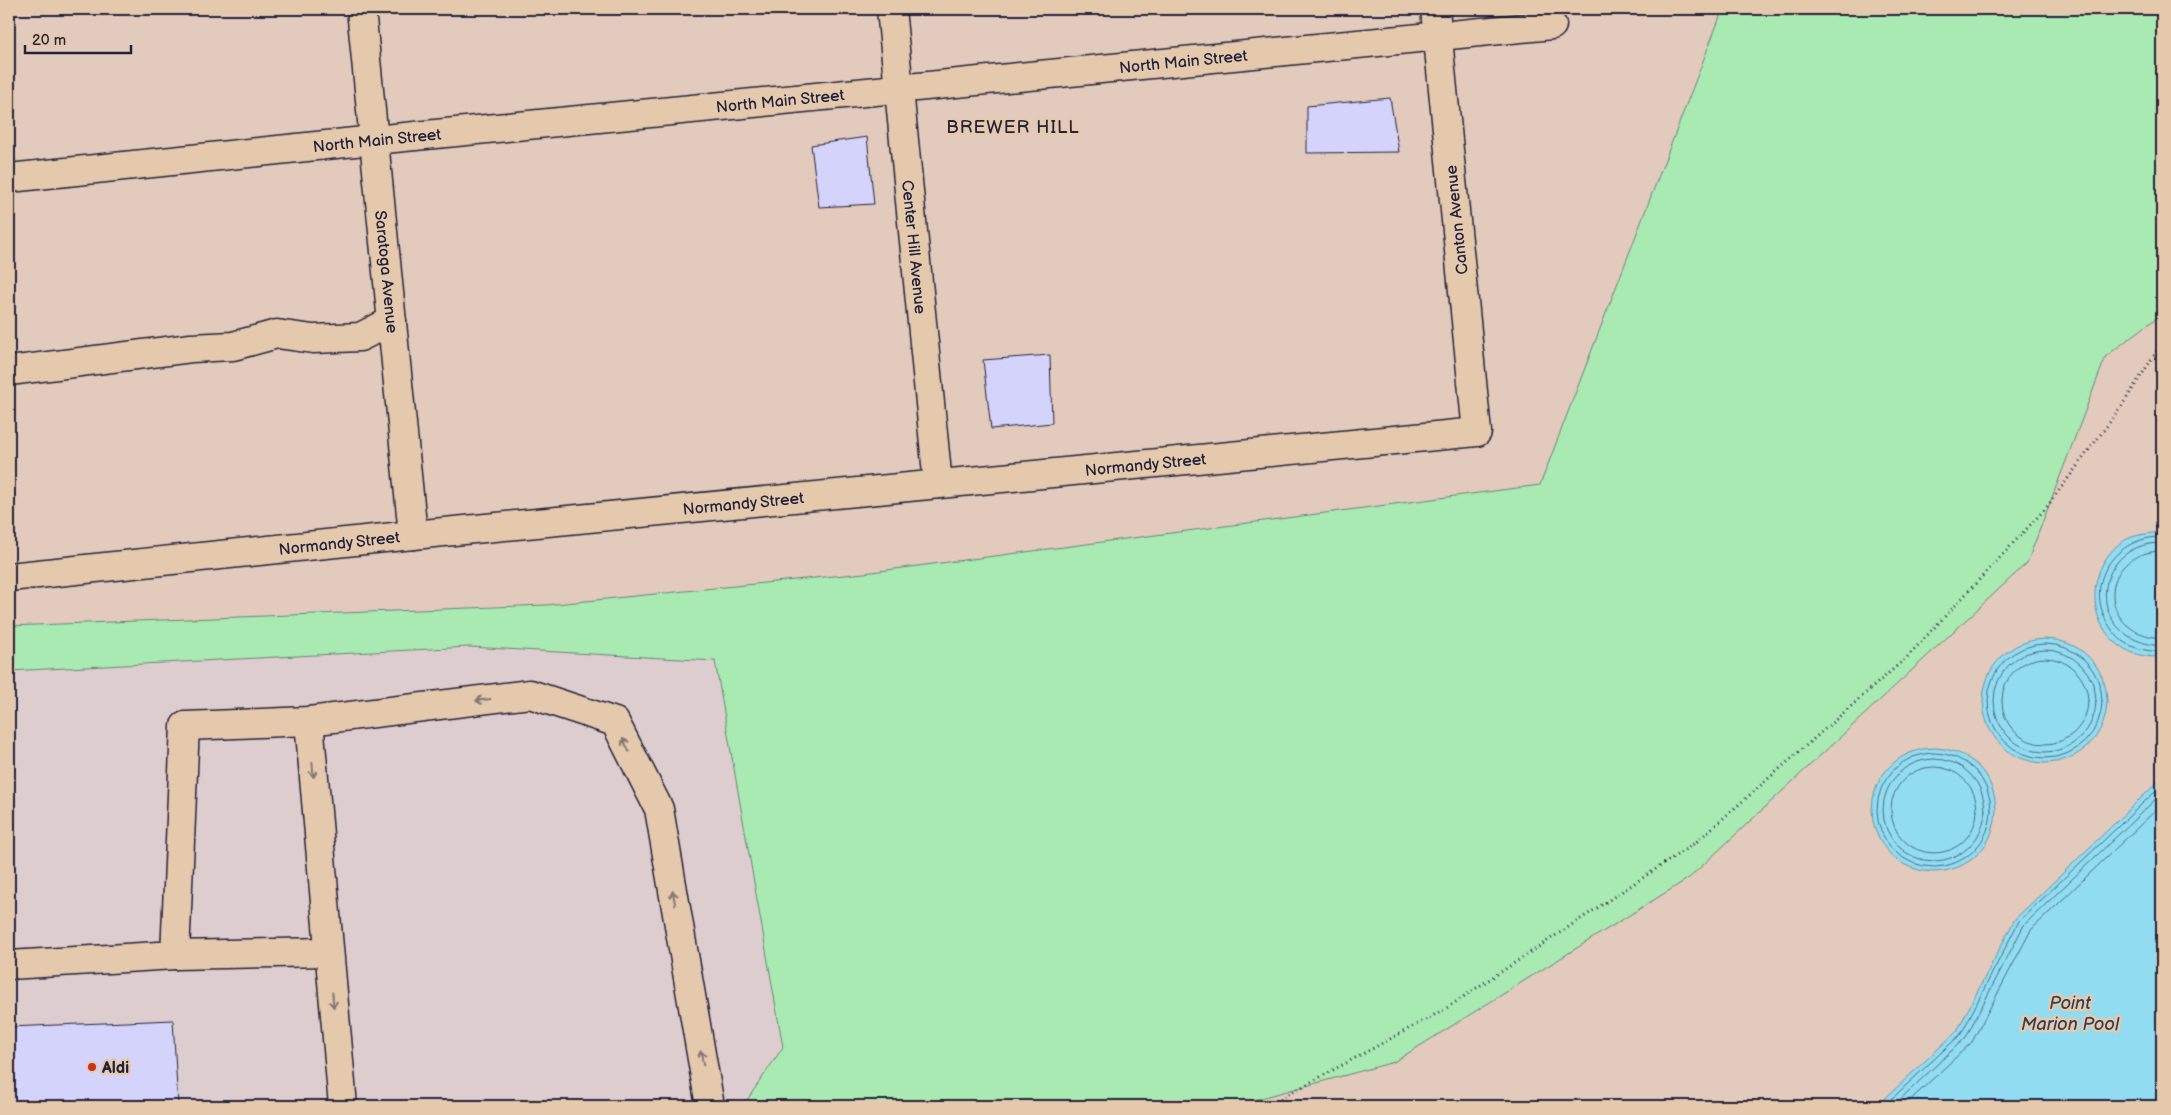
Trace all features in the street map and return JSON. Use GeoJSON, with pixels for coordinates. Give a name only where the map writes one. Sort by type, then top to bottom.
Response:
{"type":"FeatureCollection","features":[{"type":"Feature","properties":{"kind":"street","name":"Saratoga Avenue"},"geometry":{"type":"LineString","coordinates":[[361,9],[413,534]]}},
{"type":"Feature","properties":{"kind":"street","name":"Center Hill Avenue"},"geometry":{"type":"LineString","coordinates":[[891,9],[938,484]]}},
{"type":"Feature","properties":{"kind":"street","name":"Canton Avenue"},"geometry":{"type":"LineString","coordinates":[[1435,9],[1477,432]]}},
{"type":"Feature","properties":{"kind":"street","name":"North Main Street"},"geometry":{"type":"LineString","coordinates":[[9,178],[374,140],[1552,25]]}},
{"type":"Feature","properties":{"kind":"street"},"geometry":{"type":"LineString","coordinates":[[9,371],[191,348],[233,346],[277,334],[313,339],[360,337],[392,321]]}},
{"type":"Feature","properties":{"kind":"street","name":"Normandy Street"},"geometry":{"type":"LineString","coordinates":[[9,577],[413,534],[1477,432]]}},
{"type":"Feature","properties":{"kind":"street"},"geometry":{"type":"LineString","coordinates":[[175,954],[185,726],[310,721],[530,694],[615,722],[659,809],[710,1106]]}},
{"type":"Feature","properties":{"kind":"street"},"geometry":{"type":"LineString","coordinates":[[310,721],[328,952],[343,1106]]}},
{"type":"Feature","properties":{"kind":"street"},"geometry":{"type":"LineString","coordinates":[[9,965],[175,954],[328,952]]}},
{"type":"Feature","properties":{"kind":"path"},"geometry":{"type":"LineString","coordinates":[[1267,1106],[1445,1009],[1695,842],[1914,650],[2046,508],[2121,407],[2162,343]]}},
{"type":"Feature","properties":{"kind":"shaded area"},"geometry":{"type":"Polygon","coordinates":[[[469,647],[715,660],[783,1047],[743,1106],[9,1106],[9,671],[469,647]]]}},
{"type":"Feature","properties":{"kind":"green space"},"geometry":{"type":"Polygon","coordinates":[[[1723,9],[2162,9],[2162,314],[2106,356],[2027,563],[1689,878],[1394,1062],[1232,1106],[743,1106],[783,1047],[715,661],[469,647],[9,671],[9,626],[546,605],[864,573],[1540,485],[1723,9]]]}},
{"type":"Feature","properties":{"kind":"water"},"geometry":{"type":"Polygon","coordinates":[[[2162,532],[2162,657],[2134,653],[2112,639],[2103,627],[2097,613],[2095,598],[2096,583],[2101,569],[2108,555],[2119,544],[2143,534],[2162,532]]]}},
{"type":"Feature","properties":{"kind":"water"},"geometry":{"type":"Polygon","coordinates":[[[2045,639],[2069,643],[2089,657],[2103,677],[2107,701],[2103,725],[2089,745],[2069,759],[2045,763],[2021,759],[2001,745],[1987,725],[1983,701],[1987,677],[2001,657],[2021,643],[2045,639]]]}},
{"type":"Feature","properties":{"kind":"water"},"geometry":{"type":"Polygon","coordinates":[[[1934,748],[1958,752],[1978,766],[1992,786],[1996,810],[1992,834],[1978,854],[1958,868],[1934,872],[1910,868],[1890,854],[1876,834],[1872,810],[1876,786],[1890,766],[1910,752],[1934,748]]]}},
{"type":"Feature","properties":{"kind":"water","name":"Point Marion Pool"},"geometry":{"type":"Polygon","coordinates":[[[2162,778],[2162,1106],[1877,1106],[1957,1031],[2015,919],[2162,778]]]}},
{"type":"Feature","properties":{"kind":"building"},"geometry":{"type":"Polygon","coordinates":[[[1170,9],[1196,9],[1170,13],[1170,9]]]}},
{"type":"Feature","properties":{"kind":"building"},"geometry":{"type":"Polygon","coordinates":[[[1390,98],[1399,152],[1307,153],[1307,106],[1390,98]]]}},
{"type":"Feature","properties":{"kind":"building"},"geometry":{"type":"Polygon","coordinates":[[[867,137],[874,204],[819,207],[811,145],[867,137]]]}},
{"type":"Feature","properties":{"kind":"building"},"geometry":{"type":"Polygon","coordinates":[[[1050,355],[1052,423],[991,429],[983,360],[1050,355]]]}},
{"type":"Feature","properties":{"kind":"building","name":"Aldi"},"geometry":{"type":"Polygon","coordinates":[[[173,1020],[178,1106],[9,1106],[9,1027],[173,1020]]]}},
{"type":"Feature","properties":{"kind":"place","name":"Aldi"},"geometry":{"type":"Point","coordinates":[92,1067]}},
{"type":"Feature","properties":{"kind":"district","name":"BREWER HILL"},"geometry":{"type":"Point","coordinates":[1013,127]}}]}
